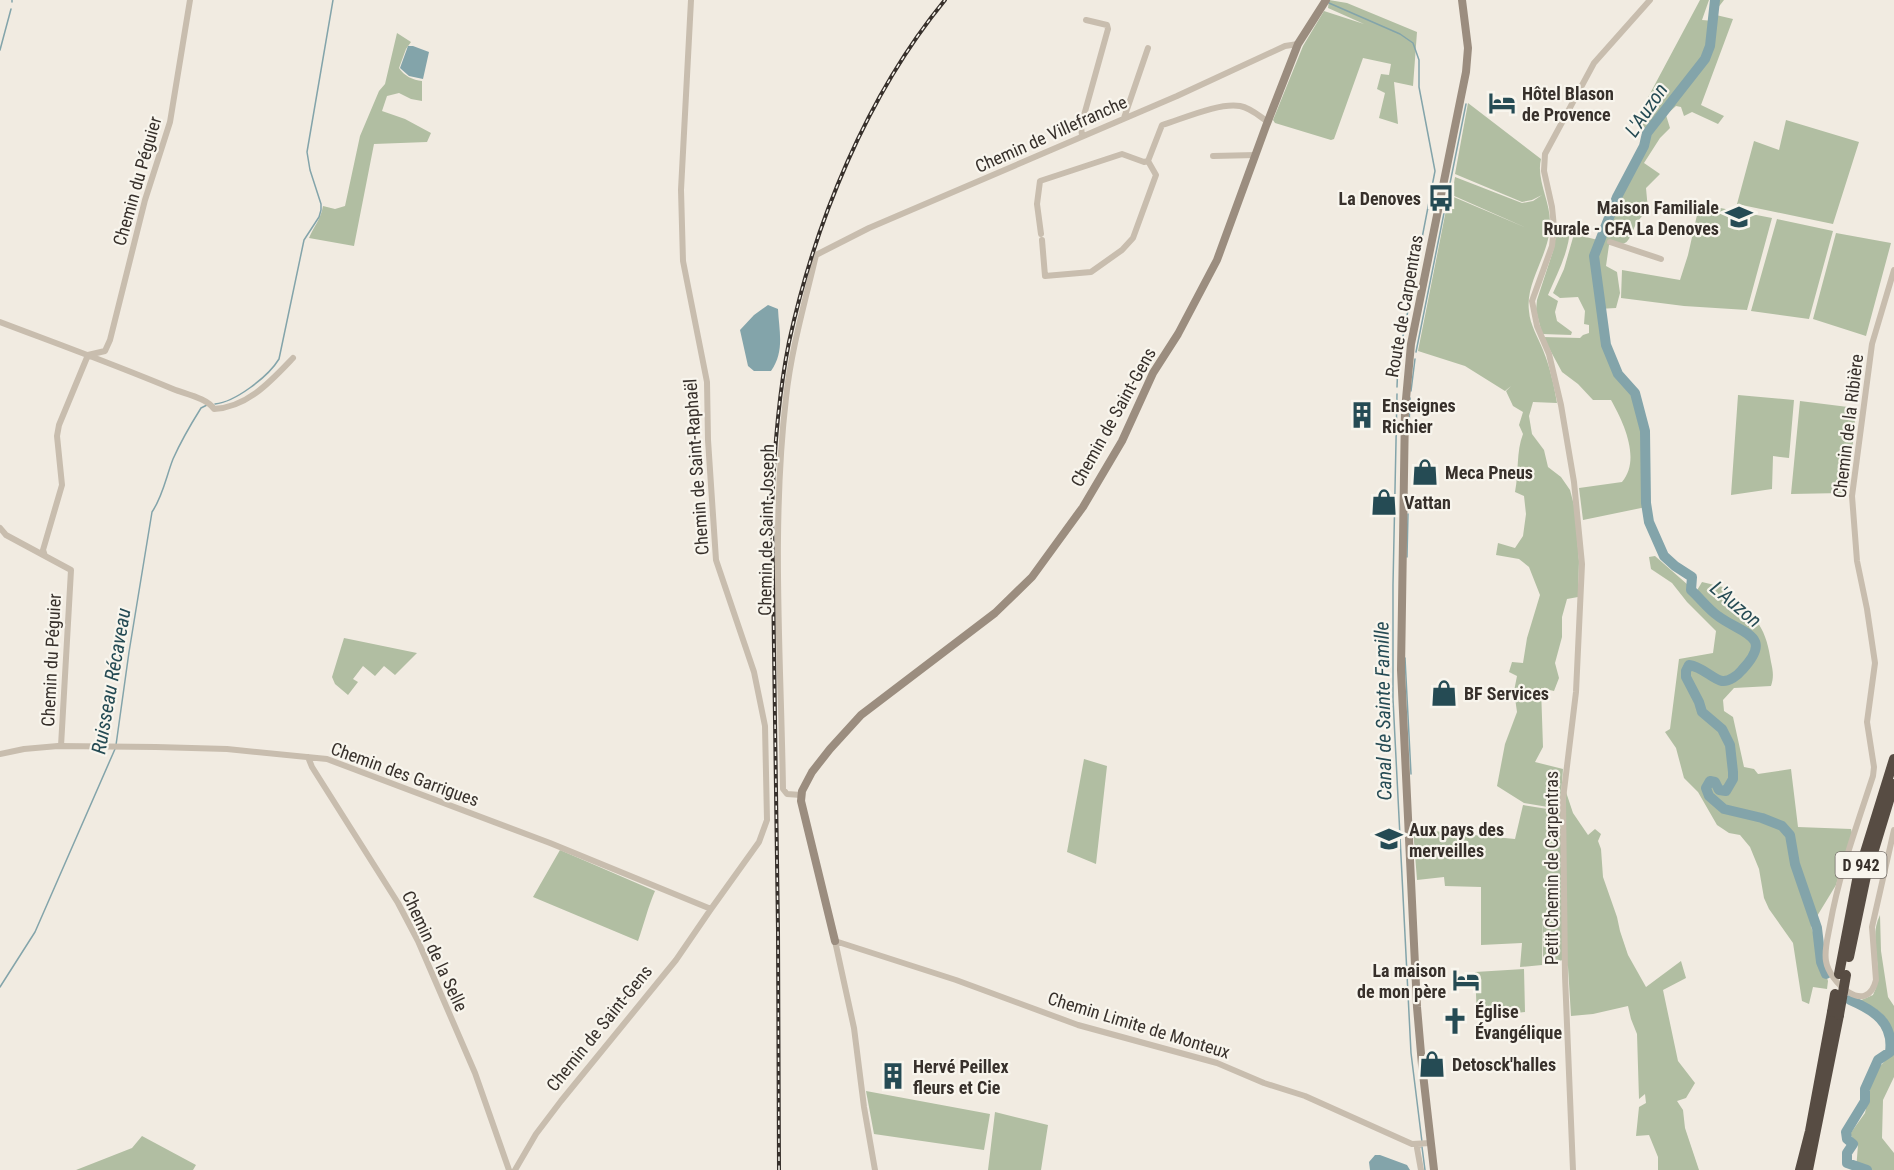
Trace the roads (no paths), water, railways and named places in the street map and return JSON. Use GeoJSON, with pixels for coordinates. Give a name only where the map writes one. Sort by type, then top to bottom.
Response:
{"type":"FeatureCollection","features":[{"type":"Feature","properties":{"kind":"highway","name":"D 942"},"geometry":{"type":"LineString","coordinates":[[1843,974],[1858,875],[1894,759]]}},
{"type":"Feature","properties":{"kind":"highway","name":"D 942"},"geometry":{"type":"LineString","coordinates":[[1800,1170],[1866,876],[1894,784]]}},
{"type":"Feature","properties":{"kind":"highway","name":"D 942"},"geometry":{"type":"LineString","coordinates":[[1808,1170],[1835,1013]]}},
{"type":"Feature","properties":{"kind":"main road","name":"Chemin de Saint-Gens"},"geometry":{"type":"LineString","coordinates":[[801,795],[804,785],[818,764],[861,715],[995,613],[1032,577],[1063,537],[1122,441],[1153,373],[1178,334],[1217,260],[1298,44],[1326,0]]}},
{"type":"Feature","properties":{"kind":"main road","name":"Route de Carpentras"},"geometry":{"type":"LineString","coordinates":[[1434,1170],[1417,1007],[1401,670],[1405,410],[1411,344],[1466,72],[1468,48],[1462,0]]}},
{"type":"Feature","properties":{"kind":"main road"},"geometry":{"type":"LineString","coordinates":[[801,795],[835,941]]}},
{"type":"Feature","properties":{"kind":"street","name":"Chemin du Péguier"},"geometry":{"type":"LineString","coordinates":[[88,355],[105,351],[110,340],[145,200],[170,122],[190,0]]}},
{"type":"Feature","properties":{"kind":"street","name":"Chemin de Saint-Raphaël"},"geometry":{"type":"LineString","coordinates":[[691,0],[681,190],[683,261],[707,382],[708,440],[716,560],[754,672],[765,726],[768,794],[767,820],[759,842],[711,909]]}},
{"type":"Feature","properties":{"kind":"street","name":"Petit Chemin de Carpentras"},"geometry":{"type":"LineString","coordinates":[[1573,1170],[1568,1088],[1563,799],[1576,692],[1582,564],[1574,482],[1561,405],[1548,354],[1537,326],[1532,301],[1552,246],[1554,227],[1544,171],[1545,154],[1594,63],[1650,0]]}},
{"type":"Feature","properties":{"kind":"street"},"geometry":{"type":"LineString","coordinates":[[1082,136],[1081,126],[1108,29],[1107,25],[1086,20]]}},
{"type":"Feature","properties":{"kind":"street","name":"Chemin de Villefranche"},"geometry":{"type":"LineString","coordinates":[[816,255],[869,228],[1177,96],[1285,46],[1298,44]]}},
{"type":"Feature","properties":{"kind":"street"},"geometry":{"type":"LineString","coordinates":[[1124,118],[1148,48]]}},
{"type":"Feature","properties":{"kind":"street"},"geometry":{"type":"LineString","coordinates":[[1148,161],[1162,125],[1237,105],[1249,109],[1268,122]]}},
{"type":"Feature","properties":{"kind":"street"},"geometry":{"type":"LineString","coordinates":[[1122,154],[1144,162],[1148,161],[1156,175],[1133,238],[1122,250],[1091,272],[1045,276],[1037,204],[1040,181],[1122,154]]}},
{"type":"Feature","properties":{"kind":"street"},"geometry":{"type":"LineString","coordinates":[[1213,156],[1256,154]]}},
{"type":"Feature","properties":{"kind":"street"},"geometry":{"type":"LineString","coordinates":[[1610,242],[1661,259]]}},
{"type":"Feature","properties":{"kind":"street","name":"Chemin de Saint-Joseph"},"geometry":{"type":"LineString","coordinates":[[801,795],[787,794],[783,789],[777,585],[780,470],[786,395],[795,344],[816,255]]}},
{"type":"Feature","properties":{"kind":"street","name":"Chemin de la Ribière"},"geometry":{"type":"LineString","coordinates":[[1894,270],[1872,344],[1852,496],[1857,561],[1875,663],[1867,722],[1873,776],[1836,888],[1826,960],[1829,971],[1839,984],[1860,997],[1870,993],[1876,980],[1872,927],[1894,830]]}},
{"type":"Feature","properties":{"kind":"street"},"geometry":{"type":"LineString","coordinates":[[0,322],[201,400],[213,406],[214,409],[233,406],[253,396],[293,358]]}},
{"type":"Feature","properties":{"kind":"street"},"geometry":{"type":"LineString","coordinates":[[45,556],[44,550],[62,485],[57,436],[59,425],[88,355]]}},
{"type":"Feature","properties":{"kind":"street","name":"Chemin du Péguier"},"geometry":{"type":"LineString","coordinates":[[0,528],[3,536],[65,565],[70,570],[61,746]]}},
{"type":"Feature","properties":{"kind":"street","name":"Chemin des Garrigues"},"geometry":{"type":"LineString","coordinates":[[0,753],[61,746],[227,748],[327,759],[550,843],[711,909]]}},
{"type":"Feature","properties":{"kind":"street","name":"Chemin de la Selle"},"geometry":{"type":"LineString","coordinates":[[308,757],[312,767],[398,903],[418,941],[475,1073],[509,1170]]}},
{"type":"Feature","properties":{"kind":"street","name":"Chemin de Saint-Gens"},"geometry":{"type":"LineString","coordinates":[[515,1170],[536,1134],[676,960],[711,909]]}},
{"type":"Feature","properties":{"kind":"street"},"geometry":{"type":"LineString","coordinates":[[835,941],[854,1028],[875,1170]]}},
{"type":"Feature","properties":{"kind":"street","name":"Chemin Limite de Monteux"},"geometry":{"type":"LineString","coordinates":[[835,941],[956,980],[1078,1025],[1217,1063],[1264,1083],[1305,1096],[1412,1144],[1431,1143]]}},
{"type":"Feature","properties":{"kind":"street"},"geometry":{"type":"LineString","coordinates":[[1419,1144],[1417,1148],[1421,1170]]}},
{"type":"Feature","properties":{"kind":"water"},"geometry":{"type":"Polygon","coordinates":[[[408,46],[429,52],[423,79],[409,76],[400,68],[408,46]]]}},
{"type":"Feature","properties":{"kind":"water"},"geometry":{"type":"Polygon","coordinates":[[[768,305],[778,309],[780,348],[771,371],[754,371],[748,366],[740,330],[754,315],[768,305]]]}},
{"type":"Feature","properties":{"kind":"water"},"geometry":{"type":"Polygon","coordinates":[[[1375,1155],[1407,1165],[1410,1170],[1370,1170],[1369,1162],[1375,1155]]]}},
{"type":"Feature","properties":{"kind":"waterway","name":"Ruisseau Récaveau"},"geometry":{"type":"LineString","coordinates":[[215,404],[232,399],[250,388],[279,359],[304,240],[321,210],[307,152],[333,0]]}},
{"type":"Feature","properties":{"kind":"waterway","name":"L'Auzon"},"geometry":{"type":"LineString","coordinates":[[1715,0],[1710,46],[1705,59],[1647,133],[1644,146],[1617,197],[1594,256],[1606,345],[1618,374],[1635,393],[1645,431],[1646,503],[1649,522],[1664,556],[1692,577],[1691,590],[1714,613],[1745,632],[1755,642],[1756,649],[1751,658],[1740,672],[1730,679],[1718,680],[1699,668],[1689,665],[1686,671],[1686,677],[1702,712],[1722,729],[1730,745],[1733,779],[1726,791],[1719,790],[1715,782],[1710,781],[1706,788],[1709,796],[1724,809],[1762,818],[1782,826],[1790,835],[1795,864],[1817,928],[1821,962],[1826,974]]}},
{"type":"Feature","properties":{"kind":"waterway","name":"Canal de Sainte Famille"},"geometry":{"type":"LineString","coordinates":[[1329,3],[1400,34],[1413,43],[1419,60],[1419,87],[1435,171],[1398,362],[1397,387]]}},
{"type":"Feature","properties":{"kind":"waterway"},"geometry":{"type":"LineString","coordinates":[[0,50],[11,9]]}},
{"type":"Feature","properties":{"kind":"waterway"},"geometry":{"type":"LineString","coordinates":[[1416,352],[1466,104]]}},
{"type":"Feature","properties":{"kind":"waterway"},"geometry":{"type":"LineString","coordinates":[[1411,391],[1415,359]]}},
{"type":"Feature","properties":{"kind":"waterway","name":"Canal de Sainte Famille"},"geometry":{"type":"LineString","coordinates":[[1397,394],[1393,699],[1411,1053],[1422,1142]]}},
{"type":"Feature","properties":{"kind":"waterway"},"geometry":{"type":"LineString","coordinates":[[1409,429],[1410,398]]}},
{"type":"Feature","properties":{"kind":"waterway","name":"Ruisseau Récaveau"},"geometry":{"type":"LineString","coordinates":[[116,745],[152,512],[159,500],[179,446],[201,408],[207,405]]}},
{"type":"Feature","properties":{"kind":"waterway"},"geometry":{"type":"LineString","coordinates":[[1407,557],[1408,514]]}},
{"type":"Feature","properties":{"kind":"waterway"},"geometry":{"type":"LineString","coordinates":[[1405,658],[1411,774]]}},
{"type":"Feature","properties":{"kind":"waterway","name":"Ruisseau Récaveau"},"geometry":{"type":"LineString","coordinates":[[0,987],[35,932],[115,749]]}},
{"type":"Feature","properties":{"kind":"waterway","name":"L'Auzon"},"geometry":{"type":"LineString","coordinates":[[1850,1000],[1867,1008],[1880,1018],[1889,1033],[1890,1042],[1890,1052],[1878,1060],[1865,1089],[1865,1101],[1846,1132],[1847,1139],[1853,1144],[1847,1153],[1847,1163],[1867,1170]]}},
{"type":"Feature","properties":{"kind":"waterway","name":"Canal de Sainte Famille"},"geometry":{"type":"LineString","coordinates":[[1422,1147],[1425,1170]]}},
{"type":"Feature","properties":{"kind":"railway"},"geometry":{"type":"LineString","coordinates":[[779,1170],[772,509],[779,404],[789,342],[800,297],[829,206],[868,118],[891,77],[945,0]]}},
{"type":"Feature","properties":{"kind":"place","name":"Hôtel Blason de Provence"},"geometry":{"type":"Point","coordinates":[1502,103]}},
{"type":"Feature","properties":{"kind":"place","name":"La Denoves"},"geometry":{"type":"Point","coordinates":[1441,198]}},
{"type":"Feature","properties":{"kind":"place","name":"Maison Familiale Rurale - CFA La Denoves"},"geometry":{"type":"Point","coordinates":[1739,217]}},
{"type":"Feature","properties":{"kind":"place","name":"Enseignes Richier"},"geometry":{"type":"Point","coordinates":[1362,415]}},
{"type":"Feature","properties":{"kind":"place","name":"Meca Pneus"},"geometry":{"type":"Point","coordinates":[1425,472]}},
{"type":"Feature","properties":{"kind":"place","name":"Vattan"},"geometry":{"type":"Point","coordinates":[1384,502]}},
{"type":"Feature","properties":{"kind":"place","name":"BF Services"},"geometry":{"type":"Point","coordinates":[1444,693]}},
{"type":"Feature","properties":{"kind":"place","name":"Aux pays des merveilles"},"geometry":{"type":"Point","coordinates":[1389,839]}},
{"type":"Feature","properties":{"kind":"place","name":"La maison de mon père"},"geometry":{"type":"Point","coordinates":[1466,980]}},
{"type":"Feature","properties":{"kind":"place","name":"Église Évangélique"},"geometry":{"type":"Point","coordinates":[1455,1021]}},
{"type":"Feature","properties":{"kind":"place","name":"Detosck'halles"},"geometry":{"type":"Point","coordinates":[1432,1064]}},
{"type":"Feature","properties":{"kind":"place","name":"Hervé Peillex fleurs et Cie"},"geometry":{"type":"Point","coordinates":[893,1076]}}]}
